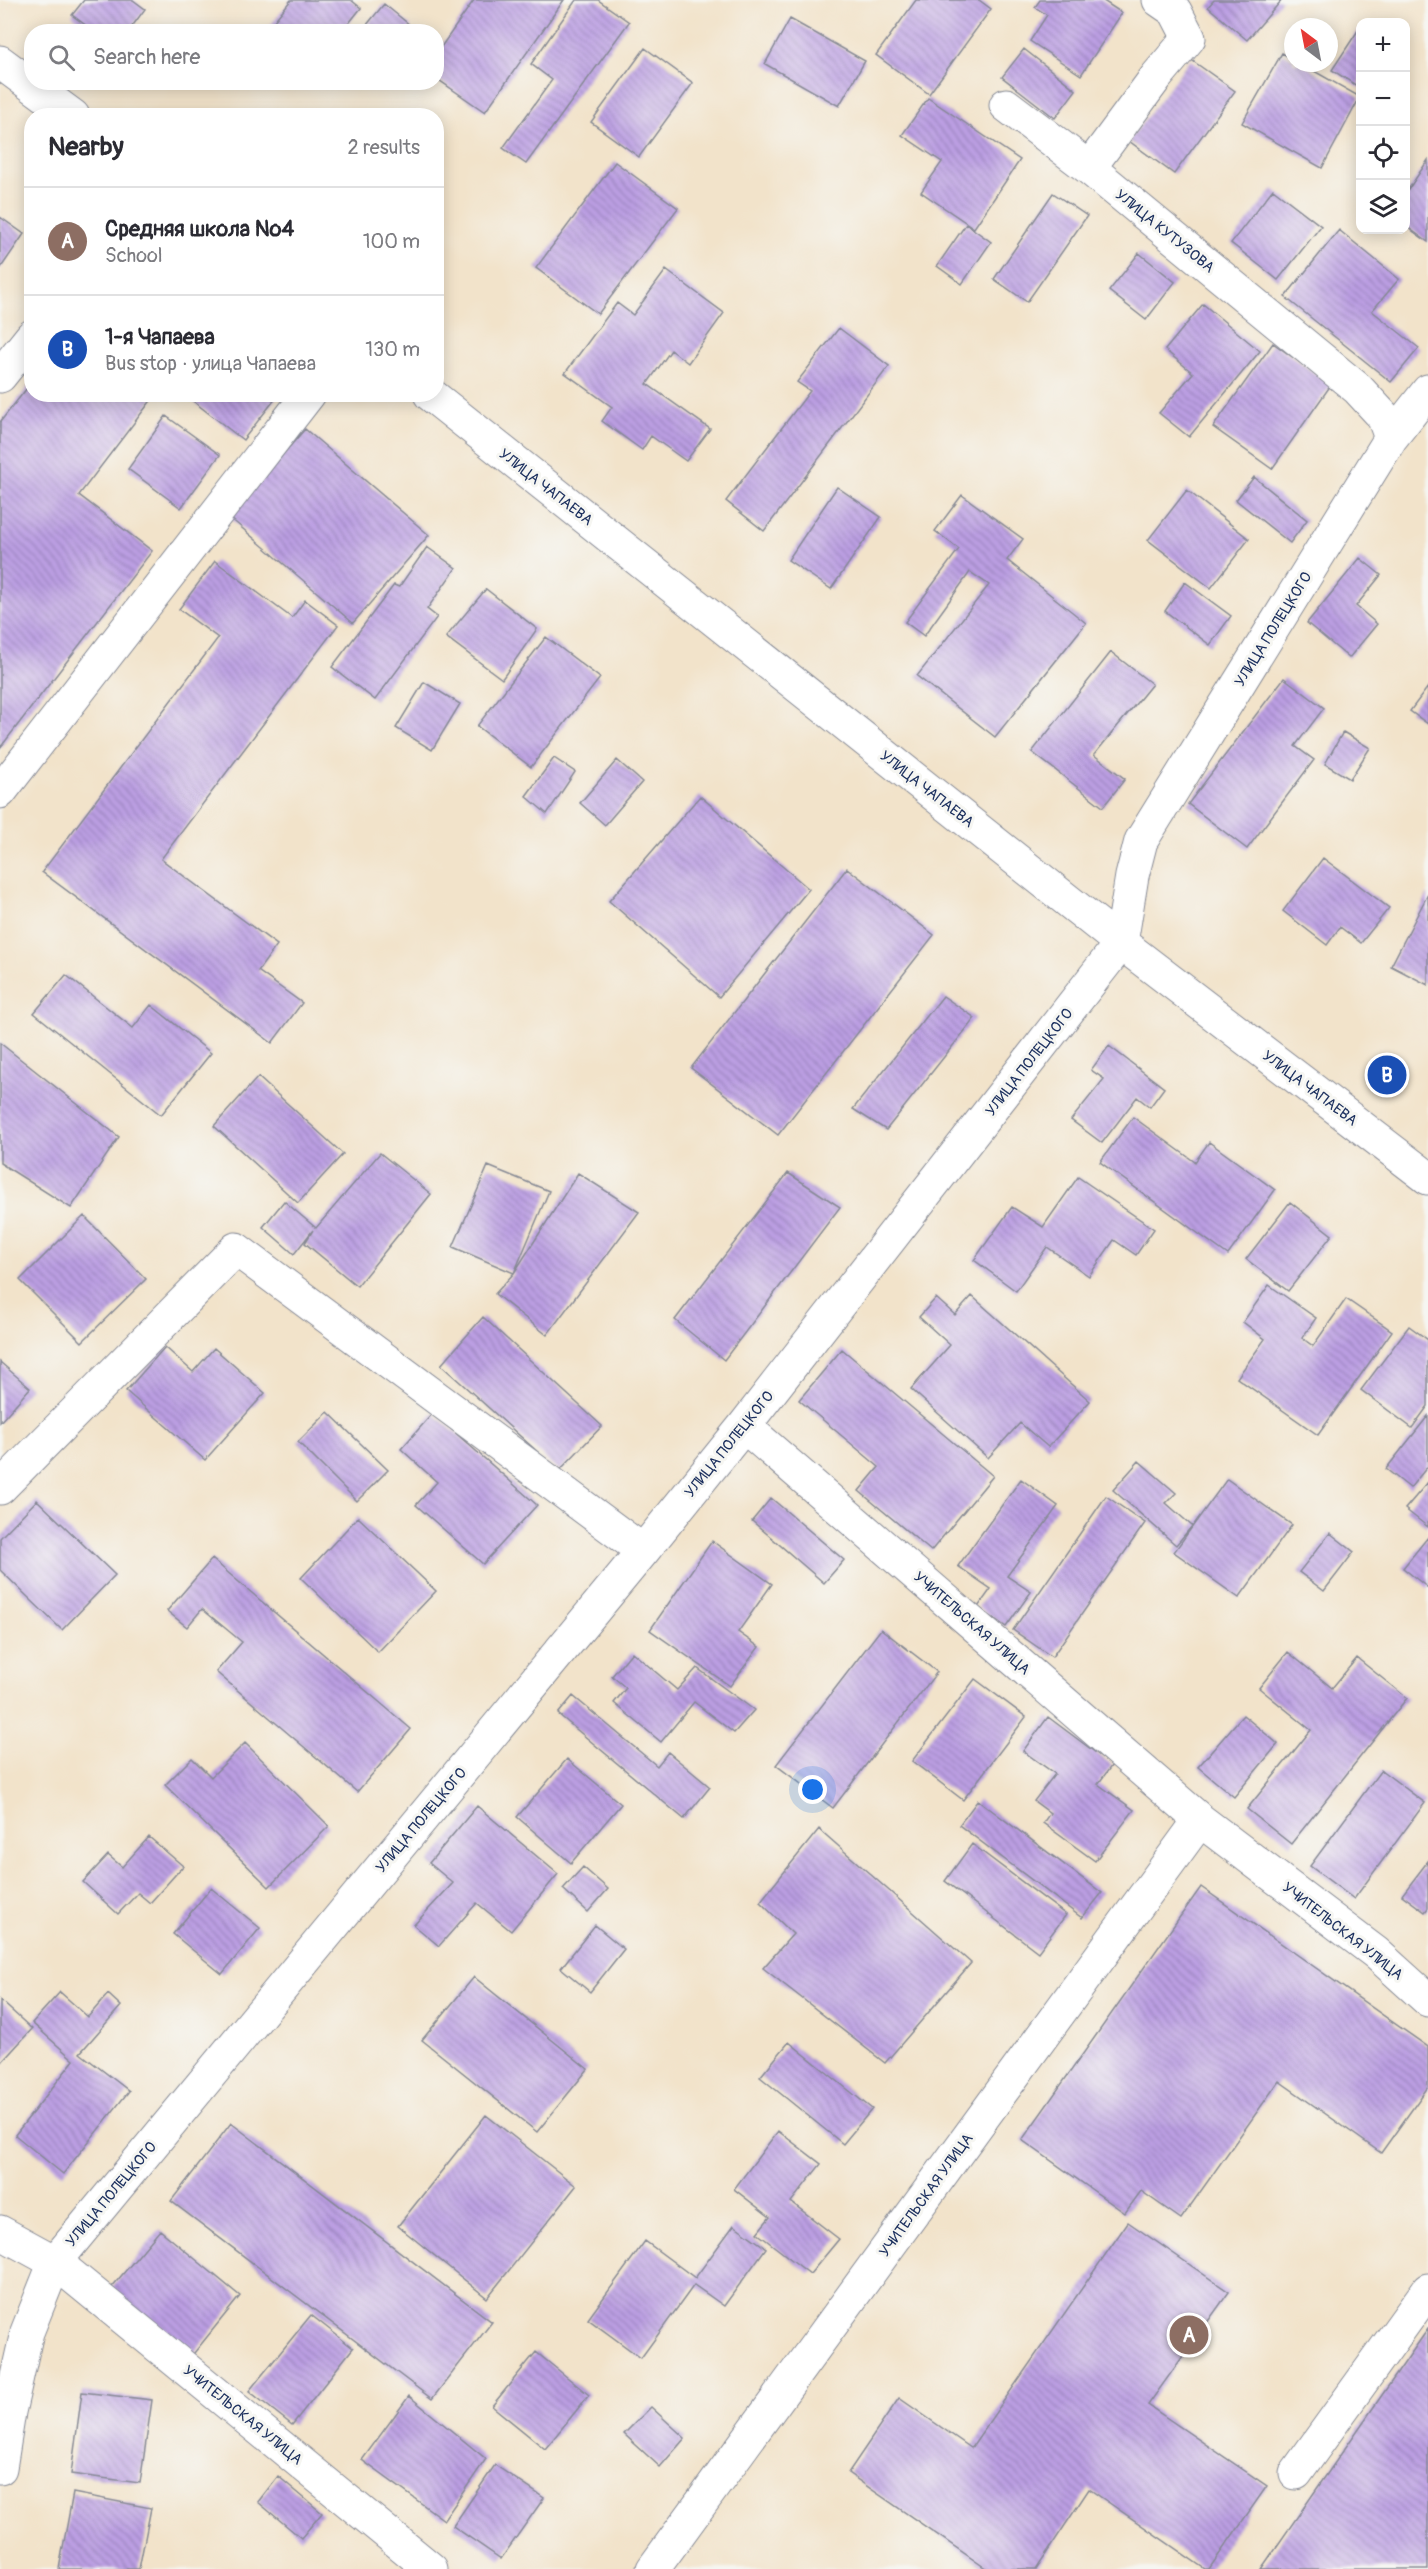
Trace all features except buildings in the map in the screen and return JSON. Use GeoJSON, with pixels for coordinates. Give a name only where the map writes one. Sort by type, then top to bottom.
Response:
{"type":"FeatureCollection","features":[{"type":"Feature","properties":{"kind":"street"},"geometry":{"type":"LineString","coordinates":[[1089,168],[1156,76],[1189,38],[1175,11],[1159,0]]}},
{"type":"Feature","properties":{"kind":"street"},"geometry":{"type":"LineString","coordinates":[[0,62],[24,80]]}},
{"type":"Feature","properties":{"kind":"street"},"geometry":{"type":"LineString","coordinates":[[38,90],[62,108]]}},
{"type":"Feature","properties":{"kind":"street","name":"УЛИЦА КУТУЗОВА"},"geometry":{"type":"LineString","coordinates":[[1006,105],[1089,168],[1358,389],[1383,416],[1392,438]]}},
{"type":"Feature","properties":{"kind":"street"},"geometry":{"type":"LineString","coordinates":[[0,376],[24,346]]}},
{"type":"Feature","properties":{"kind":"street","name":"УЛИЦА ПОЛЕЦКОГО"},"geometry":{"type":"LineString","coordinates":[[0,2468],[9,2412],[27,2332],[55,2262],[643,1551],[1121,943],[1132,876],[1141,841],[1392,438],[1428,392]]}},
{"type":"Feature","properties":{"kind":"street"},"geometry":{"type":"LineString","coordinates":[[0,792],[303,402]]}},
{"type":"Feature","properties":{"kind":"street","name":"УЛИЦА ЧАПАЕВА"},"geometry":{"type":"LineString","coordinates":[[440,402],[1121,943],[1428,1178]]}},
{"type":"Feature","properties":{"kind":"street"},"geometry":{"type":"LineString","coordinates":[[0,1488],[236,1249],[643,1551]]}},
{"type":"Feature","properties":{"kind":"street","name":"УЧИТЕЛЬСКАЯ УЛИЦА"},"geometry":{"type":"LineString","coordinates":[[744,1425],[1200,1820],[1376,1953],[1428,2000]]}},
{"type":"Feature","properties":{"kind":"street","name":"УЧИТЕЛЬСКАЯ УЛИЦА"},"geometry":{"type":"LineString","coordinates":[[653,2569],[1200,1820]]}},
{"type":"Feature","properties":{"kind":"street","name":"УЧИТЕЛЬСКАЯ УЛИЦА"},"geometry":{"type":"LineString","coordinates":[[0,2232],[55,2262],[431,2569]]}},
{"type":"Feature","properties":{"kind":"street"},"geometry":{"type":"LineString","coordinates":[[1296,2473],[1428,2290]]}},
{"type":"Feature","properties":{"kind":"place","name":"1-я Чапаева"},"geometry":{"type":"Point","coordinates":[1387,1075]}},
{"type":"Feature","properties":{"kind":"place","name":"Средняя школа №4"},"geometry":{"type":"Point","coordinates":[1189,2335]}}]}
